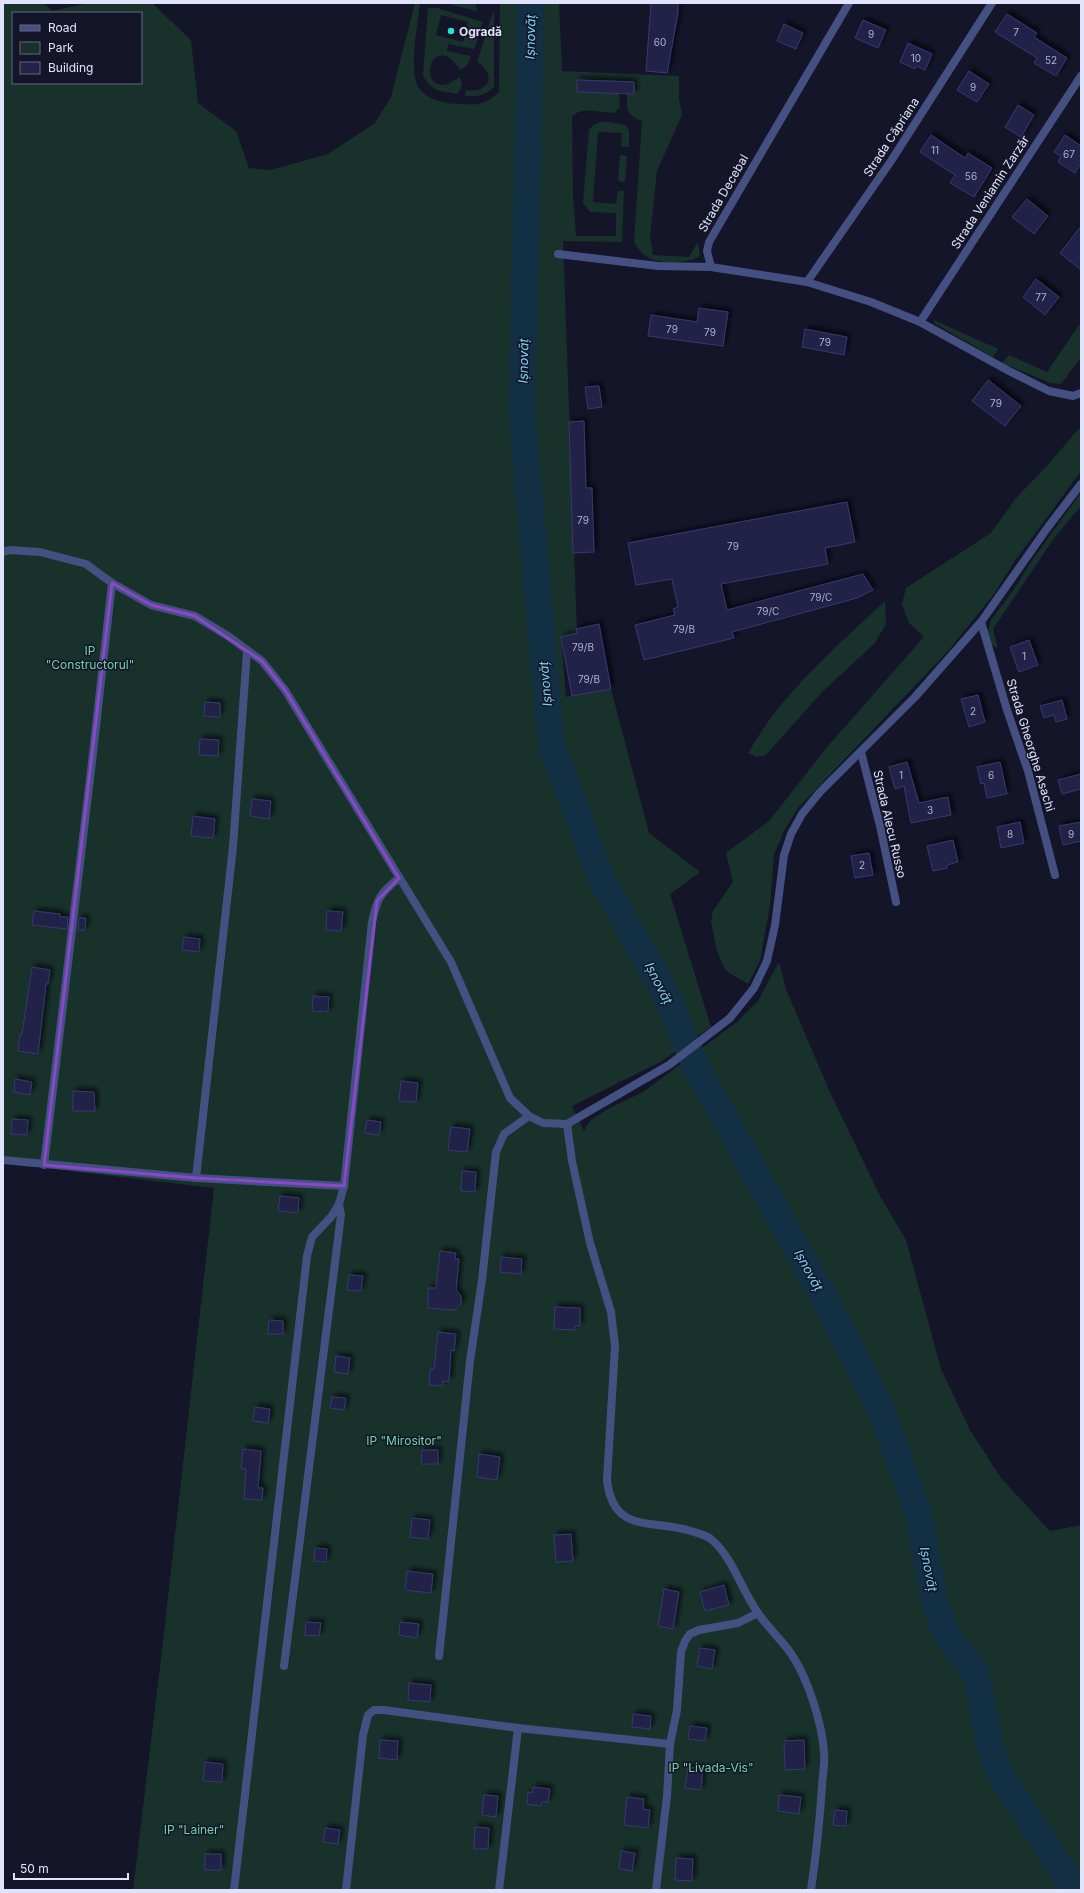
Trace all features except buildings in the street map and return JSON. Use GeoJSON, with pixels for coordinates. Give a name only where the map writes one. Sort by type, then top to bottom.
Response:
{"type":"FeatureCollection","features":[{"type":"Feature","properties":{"kind":"street","name":"Strada Decebal"},"geometry":{"type":"LineString","coordinates":[[711,267],[707,252],[709,242],[849,3]]}},
{"type":"Feature","properties":{"kind":"street","name":"Strada Căpriana"},"geometry":{"type":"LineString","coordinates":[[807,282],[891,161],[992,3]]}},
{"type":"Feature","properties":{"kind":"street","name":"Strada Veniamin Zarzăr"},"geometry":{"type":"LineString","coordinates":[[920,322],[1081,76]]}},
{"type":"Feature","properties":{"kind":"street"},"geometry":{"type":"LineString","coordinates":[[558,254],[658,266],[711,267],[807,282],[871,302],[920,322],[1009,371],[1049,390],[1073,396],[1081,393]]}},
{"type":"Feature","properties":{"kind":"street"},"geometry":{"type":"LineString","coordinates":[[3,552],[9,550],[40,552],[86,564],[112,583],[151,605],[195,616],[262,661],[285,690],[451,962],[510,1098],[529,1116],[543,1123],[567,1124],[669,1065],[730,1018],[754,988],[767,961],[775,925],[784,855],[791,834],[802,814],[820,792],[915,697],[981,622],[1048,527],[1081,484]]}},
{"type":"Feature","properties":{"kind":"street"},"geometry":{"type":"LineString","coordinates":[[44,1165],[112,583]]}},
{"type":"Feature","properties":{"kind":"street","name":"Strada Gheorghe Asachi"},"geometry":{"type":"LineString","coordinates":[[981,622],[1007,710],[1028,771],[1055,875]]}},
{"type":"Feature","properties":{"kind":"street"},"geometry":{"type":"LineString","coordinates":[[196,1178],[232,848],[247,651]]}},
{"type":"Feature","properties":{"kind":"street","name":"Strada Alecu Russo"},"geometry":{"type":"LineString","coordinates":[[861,752],[880,826],[896,902]]}},
{"type":"Feature","properties":{"kind":"street"},"geometry":{"type":"LineString","coordinates":[[234,1890],[308,1256],[312,1237],[332,1217],[339,1204],[344,1186],[372,922],[377,901],[389,886],[399,878]]}},
{"type":"Feature","properties":{"kind":"street"},"geometry":{"type":"LineString","coordinates":[[439,1656],[470,1360],[482,1280],[496,1152],[504,1134],[529,1116]]}},
{"type":"Feature","properties":{"kind":"street"},"geometry":{"type":"LineString","coordinates":[[567,1124],[572,1161],[590,1243],[611,1312],[615,1346],[607,1480],[609,1496],[619,1513],[631,1521],[678,1527],[710,1538],[722,1552],[758,1613],[798,1664],[809,1688],[824,1751],[820,1817],[811,1890]]}},
{"type":"Feature","properties":{"kind":"street"},"geometry":{"type":"LineString","coordinates":[[3,1160],[196,1178],[344,1186]]}},
{"type":"Feature","properties":{"kind":"street"},"geometry":{"type":"LineString","coordinates":[[284,1666],[341,1215],[339,1204]]}},
{"type":"Feature","properties":{"kind":"street"},"geometry":{"type":"LineString","coordinates":[[656,1890],[667,1796],[670,1744],[677,1710],[681,1652],[685,1641],[690,1634],[699,1630],[738,1623],[758,1613]]}},
{"type":"Feature","properties":{"kind":"street"},"geometry":{"type":"LineString","coordinates":[[346,1890],[363,1734],[368,1715],[374,1710],[384,1710],[518,1728],[670,1744]]}},
{"type":"Feature","properties":{"kind":"street"},"geometry":{"type":"LineString","coordinates":[[499,1890],[518,1728]]}},
{"type":"Feature","properties":{"kind":"highlighted area"},"geometry":{"type":"Polygon","coordinates":[[[112,583],[151,605],[195,616],[262,661],[285,690],[399,878],[377,901],[344,1186],[196,1178],[44,1165],[112,583]]]}},
{"type":"Feature","properties":{"kind":"green space"},"geometry":{"type":"Polygon","coordinates":[[[3,3],[44,3],[52,11],[89,3],[152,3],[191,40],[198,103],[236,131],[249,168],[271,170],[328,154],[375,123],[391,97],[415,3],[420,3],[414,60],[414,71],[419,88],[426,95],[441,102],[470,105],[480,104],[489,100],[499,92],[500,3],[559,3],[562,71],[679,76],[679,99],[682,115],[657,171],[650,237],[653,255],[689,257],[698,242],[700,256],[689,260],[676,262],[662,262],[651,259],[641,252],[634,242],[642,121],[632,116],[627,108],[627,94],[634,93],[634,82],[577,80],[577,92],[619,93],[620,107],[614,113],[586,111],[580,112],[572,117],[573,196],[576,236],[616,236],[616,213],[590,212],[583,203],[589,130],[597,123],[601,122],[626,125],[629,131],[629,147],[621,147],[622,133],[598,132],[593,202],[616,204],[618,191],[624,191],[622,242],[563,241],[577,633],[561,637],[566,697],[611,689],[649,833],[700,872],[670,894],[711,1027],[662,1061],[572,1106],[584,1131],[592,1119],[608,1109],[643,1092],[737,1022],[758,1001],[779,962],[787,992],[829,1090],[880,1196],[906,1240],[941,1369],[970,1430],[1001,1478],[1050,1531],[1081,1525],[1081,1890],[133,1890],[163,1642],[214,1188],[3,1163],[3,3]]]}},
{"type":"Feature","properties":{"kind":"green space"},"geometry":{"type":"Polygon","coordinates":[[[454,3],[475,3],[477,11],[452,5],[454,3]]]}},
{"type":"Feature","properties":{"kind":"green space"},"geometry":{"type":"Polygon","coordinates":[[[428,8],[437,8],[483,22],[479,31],[467,28],[468,22],[441,15],[436,35],[463,42],[465,35],[478,39],[474,49],[448,44],[447,51],[471,56],[467,66],[460,70],[451,59],[443,55],[437,57],[432,62],[430,69],[431,77],[435,82],[445,85],[460,77],[462,84],[458,94],[434,88],[423,76],[428,8]]]}},
{"type":"Feature","properties":{"kind":"green space"},"geometry":{"type":"Polygon","coordinates":[[[494,9],[494,87],[480,95],[465,96],[466,90],[481,89],[488,82],[489,77],[487,72],[477,62],[494,9]]]}},
{"type":"Feature","properties":{"kind":"green space"},"geometry":{"type":"Polygon","coordinates":[[[620,155],[627,156],[625,182],[618,181],[620,155]]]}},
{"type":"Feature","properties":{"kind":"green space"},"geometry":{"type":"Polygon","coordinates":[[[934,320],[998,349],[993,357],[934,323],[934,320]]]}},
{"type":"Feature","properties":{"kind":"green space"},"geometry":{"type":"Polygon","coordinates":[[[1081,322],[1081,357],[1061,384],[1050,383],[1002,363],[1009,355],[1047,372],[1081,322]]]}},
{"type":"Feature","properties":{"kind":"green space"},"geometry":{"type":"Polygon","coordinates":[[[1081,426],[1081,471],[1014,562],[994,594],[948,651],[798,808],[785,829],[774,854],[770,905],[760,961],[748,984],[726,971],[717,952],[711,921],[713,911],[733,882],[726,853],[769,821],[828,746],[924,637],[909,623],[902,604],[906,588],[991,533],[1016,498],[1047,466],[1081,426]]]}},
{"type":"Feature","properties":{"kind":"green space"},"geometry":{"type":"Polygon","coordinates":[[[1081,492],[1081,506],[1054,538],[993,629],[998,648],[992,645],[988,631],[991,620],[1013,591],[1029,565],[1081,492]]]}},
{"type":"Feature","properties":{"kind":"green space"},"geometry":{"type":"Polygon","coordinates":[[[885,601],[886,624],[874,644],[823,691],[766,755],[757,757],[748,753],[777,711],[810,672],[885,601]]]}},
{"type":"Feature","properties":{"kind":"waterway","name":"Ișnovăț"},"geometry":{"type":"LineString","coordinates":[[531,3],[522,414],[551,743],[601,878],[667,996],[695,1065],[826,1301],[882,1412],[919,1516],[934,1598],[946,1635],[975,1671],[990,1744],[999,1772],[1075,1890]]}},
{"type":"Feature","properties":{"kind":"place","name":"Ogradă"},"geometry":{"type":"Point","coordinates":[451,31]}},
{"type":"Feature","properties":{"kind":"park label","name":"IP \"Constructorul\""},"geometry":{"type":"Point","coordinates":[90,657]}},
{"type":"Feature","properties":{"kind":"park label","name":"IP \"Mirositor\""},"geometry":{"type":"Point","coordinates":[404,1440]}},
{"type":"Feature","properties":{"kind":"park label","name":"IP \"Livada-Vis\""},"geometry":{"type":"Point","coordinates":[711,1767]}},
{"type":"Feature","properties":{"kind":"park label","name":"IP \"Lainer\""},"geometry":{"type":"Point","coordinates":[194,1829]}}]}
